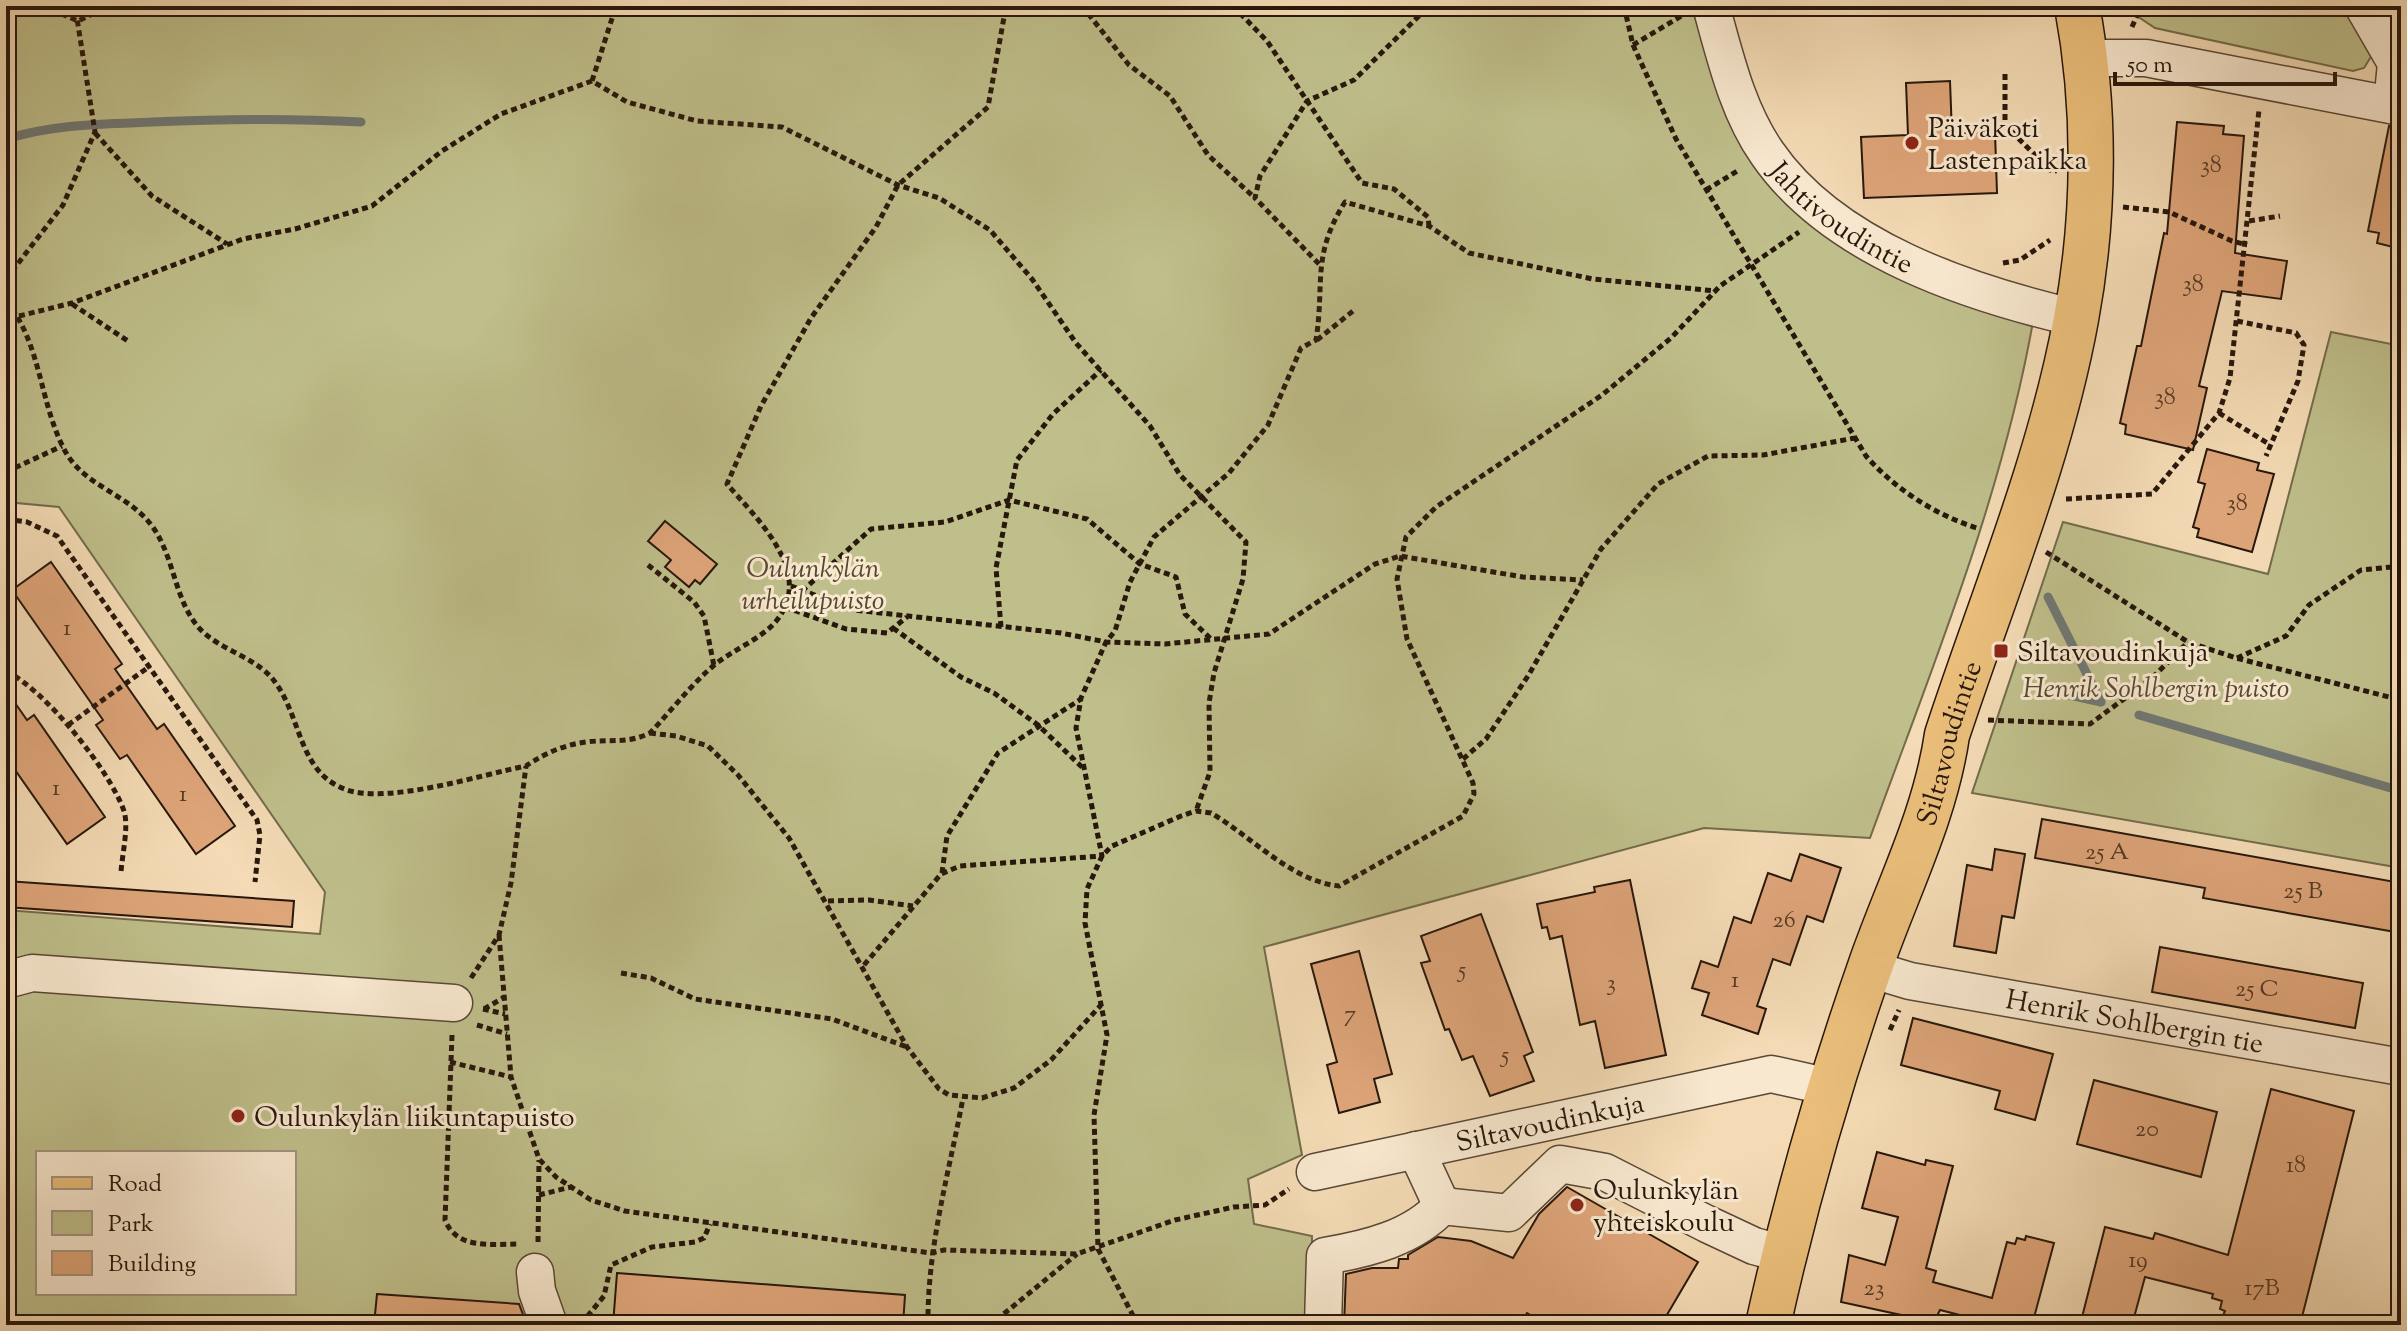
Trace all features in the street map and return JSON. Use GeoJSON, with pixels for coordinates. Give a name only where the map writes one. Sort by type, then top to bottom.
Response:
{"type":"FeatureCollection","features":[{"type":"Feature","properties":{"kind":"main road","name":"Siltavoudintie"},"geometry":{"type":"LineString","coordinates":[[1768,1325],[1784,1254],[1830,1087],[1941,777],[1947,735],[2050,425],[2076,318],[2090,172],[2086,58],[2077,6]]}},
{"type":"Feature","properties":{"kind":"street"},"geometry":{"type":"LineString","coordinates":[[2086,58],[2146,58],[2397,106],[2396,63],[2363,6]]}},
{"type":"Feature","properties":{"kind":"street","name":"Jahtivoudintie"},"geometry":{"type":"LineString","coordinates":[[1698,10],[1767,154],[1807,199],[1862,238],[1917,267],[2018,306],[2076,318]]}},
{"type":"Feature","properties":{"kind":"street","name":"Henrik Sohlbergin tie"},"geometry":{"type":"LineString","coordinates":[[1870,969],[1910,981],[2401,1067]]}},
{"type":"Feature","properties":{"kind":"street"},"geometry":{"type":"LineString","coordinates":[[6,980],[32,973],[469,1006]]}},
{"type":"Feature","properties":{"kind":"street","name":"Siltavoudinkuja"},"geometry":{"type":"LineString","coordinates":[[1315,1172],[1771,1074],[1830,1087]]}},
{"type":"Feature","properties":{"kind":"street"},"geometry":{"type":"LineString","coordinates":[[1416,1150],[1442,1206]]}},
{"type":"Feature","properties":{"kind":"street"},"geometry":{"type":"LineString","coordinates":[[1442,1206],[1509,1213],[1560,1164],[1605,1172],[1719,1229],[1784,1254]]}},
{"type":"Feature","properties":{"kind":"street"},"geometry":{"type":"LineString","coordinates":[[1323,1325],[1325,1256],[1362,1250],[1425,1224],[1442,1206]]}},
{"type":"Feature","properties":{"kind":"street"},"geometry":{"type":"LineString","coordinates":[[534,1258],[537,1291],[549,1325]]}},
{"type":"Feature","properties":{"kind":"path"},"geometry":{"type":"LineString","coordinates":[[43,6],[78,21],[109,6]]}},
{"type":"Feature","properties":{"kind":"path"},"geometry":{"type":"LineString","coordinates":[[6,279],[63,205],[95,132],[75,6]]}},
{"type":"Feature","properties":{"kind":"path"},"geometry":{"type":"LineString","coordinates":[[592,81],[616,6]]}},
{"type":"Feature","properties":{"kind":"path"},"geometry":{"type":"LineString","coordinates":[[6,301],[19,316],[31,342],[62,446],[88,480],[129,504],[148,521],[164,548],[192,620],[218,643],[276,682],[304,749],[329,781],[346,789],[386,794],[526,766],[546,752],[587,742],[625,742],[650,733],[714,666],[777,621],[785,607],[791,586],[788,569],[778,547],[727,484],[761,406],[811,318],[876,227],[898,185],[988,107],[1006,6]]}},
{"type":"Feature","properties":{"kind":"path"},"geometry":{"type":"LineString","coordinates":[[1082,6],[1129,65],[1170,96],[1208,155],[1320,265]]}},
{"type":"Feature","properties":{"kind":"path"},"geometry":{"type":"LineString","coordinates":[[1233,6],[1267,41],[1362,183],[1394,189],[1428,217],[1429,226]]}},
{"type":"Feature","properties":{"kind":"path"},"geometry":{"type":"LineString","coordinates":[[1255,198],[1260,176],[1307,101],[1354,80],[1429,6]]}},
{"type":"Feature","properties":{"kind":"path"},"geometry":{"type":"LineString","coordinates":[[1624,6],[1633,45],[1676,139],[1866,456],[1897,487],[1959,523],[1987,531]]}},
{"type":"Feature","properties":{"kind":"path"},"geometry":{"type":"LineString","coordinates":[[2132,28],[2141,6]]}},
{"type":"Feature","properties":{"kind":"path"},"geometry":{"type":"LineString","coordinates":[[1633,45],[1698,10]]}},
{"type":"Feature","properties":{"kind":"path"},"geometry":{"type":"LineString","coordinates":[[2005,74],[2005,125],[2050,170],[2090,172]]}},
{"type":"Feature","properties":{"kind":"path"},"geometry":{"type":"LineString","coordinates":[[592,81],[627,102],[697,121],[782,127],[898,185],[939,198],[990,230],[1101,370],[1150,426],[1180,475],[1246,542],[1243,579],[1209,703],[1210,772],[1196,811]]}},
{"type":"Feature","properties":{"kind":"path"},"geometry":{"type":"LineString","coordinates":[[19,316],[72,303],[228,244],[372,206],[442,151],[501,114],[592,81]]}},
{"type":"Feature","properties":{"kind":"path"},"geometry":{"type":"LineString","coordinates":[[2061,499],[2152,494],[2219,413],[2230,378],[2247,245],[2260,103]]}},
{"type":"Feature","properties":{"kind":"path"},"geometry":{"type":"LineString","coordinates":[[95,132],[152,196],[228,244]]}},
{"type":"Feature","properties":{"kind":"path"},"geometry":{"type":"LineString","coordinates":[[1706,190],[1767,154]]}},
{"type":"Feature","properties":{"kind":"path"},"geometry":{"type":"LineString","coordinates":[[1316,340],[1320,265],[1330,226],[1345,202],[1429,226],[1469,253],[1593,279],[1716,291]]}},
{"type":"Feature","properties":{"kind":"path"},"geometry":{"type":"LineString","coordinates":[[2118,206],[2169,212],[2247,245]]}},
{"type":"Feature","properties":{"kind":"path"},"geometry":{"type":"LineString","coordinates":[[864,965],[941,874],[960,866],[1102,856],[1129,838],[1196,811],[1211,813],[1223,820],[1312,879],[1339,886],[1463,816],[1474,794],[1463,759],[1407,639],[1397,579],[1406,537],[1436,507],[1602,395],[1671,338],[1716,291],[1826,213]]}},
{"type":"Feature","properties":{"kind":"path"},"geometry":{"type":"LineString","coordinates":[[2249,221],[2280,216]]}},
{"type":"Feature","properties":{"kind":"path"},"geometry":{"type":"LineString","coordinates":[[72,303],[128,341]]}},
{"type":"Feature","properties":{"kind":"path"},"geometry":{"type":"LineString","coordinates":[[1138,1325],[1098,1249],[1094,1115],[1107,1035],[1085,923],[1087,889],[1102,856],[1076,728],[1081,698],[1106,642],[1115,631],[1130,582],[1154,537],[1204,498],[1268,425],[1301,348],[1353,311]]}},
{"type":"Feature","properties":{"kind":"path"},"geometry":{"type":"LineString","coordinates":[[2237,321],[2296,333],[2304,345],[2298,381],[2266,456]]}},
{"type":"Feature","properties":{"kind":"path"},"geometry":{"type":"LineString","coordinates":[[1001,627],[996,568],[1017,460],[1053,414],[1101,370]]}},
{"type":"Feature","properties":{"kind":"path"},"geometry":{"type":"LineString","coordinates":[[2219,413],[2269,444]]}},
{"type":"Feature","properties":{"kind":"path"},"geometry":{"type":"LineString","coordinates":[[1463,759],[1486,739],[1528,676],[1601,549],[1658,484],[1708,456],[1763,455],[1855,438]]}},
{"type":"Feature","properties":{"kind":"path"},"geometry":{"type":"LineString","coordinates":[[6,472],[62,446]]}},
{"type":"Feature","properties":{"kind":"path"},"geometry":{"type":"LineString","coordinates":[[802,591],[871,529],[945,522],[1009,500],[1087,519],[1140,564],[1176,577],[1185,614],[1212,640]]}},
{"type":"Feature","properties":{"kind":"path"},"geometry":{"type":"LineString","coordinates":[[6,519],[47,528],[57,536],[257,820],[260,835],[255,882]]}},
{"type":"Feature","properties":{"kind":"path"},"geometry":{"type":"LineString","coordinates":[[2044,551],[2188,642],[2236,658],[2401,700]]}},
{"type":"Feature","properties":{"kind":"path"},"geometry":{"type":"LineString","coordinates":[[791,586],[854,610],[1106,642],[1165,644],[1269,634],[1375,564],[1400,556],[1523,577],[1583,580]]}},
{"type":"Feature","properties":{"kind":"path"},"geometry":{"type":"LineString","coordinates":[[648,565],[694,602],[704,616],[714,666]]}},
{"type":"Feature","properties":{"kind":"path"},"geometry":{"type":"LineString","coordinates":[[2236,658],[2286,636],[2309,605],[2361,570],[2401,566]]}},
{"type":"Feature","properties":{"kind":"path"},"geometry":{"type":"LineString","coordinates":[[785,607],[846,629],[887,633],[908,616]]}},
{"type":"Feature","properties":{"kind":"path"},"geometry":{"type":"LineString","coordinates":[[893,628],[961,677],[994,693],[1038,725],[1086,771]]}},
{"type":"Feature","properties":{"kind":"path"},"geometry":{"type":"LineString","coordinates":[[1987,720],[2090,724],[2151,679],[2188,642]]}},
{"type":"Feature","properties":{"kind":"path"},"geometry":{"type":"LineString","coordinates":[[68,725],[150,666]]}},
{"type":"Feature","properties":{"kind":"path"},"geometry":{"type":"LineString","coordinates":[[6,671],[33,686],[68,725],[125,813],[121,872]]}},
{"type":"Feature","properties":{"kind":"path"},"geometry":{"type":"LineString","coordinates":[[941,874],[947,836],[998,753],[1081,698]]}},
{"type":"Feature","properties":{"kind":"path"},"geometry":{"type":"LineString","coordinates":[[650,733],[696,741],[721,757],[789,838],[828,901],[907,1047],[928,1079],[949,1095],[963,1098],[998,1095],[1039,1072],[1101,1005]]}},
{"type":"Feature","properties":{"kind":"path"},"geometry":{"type":"LineString","coordinates":[[469,1006],[499,935],[511,883],[526,766]]}},
{"type":"Feature","properties":{"kind":"path"},"geometry":{"type":"LineString","coordinates":[[828,901],[869,900],[914,906]]}},
{"type":"Feature","properties":{"kind":"path"},"geometry":{"type":"LineString","coordinates":[[499,935],[511,1077],[539,1159],[534,1258],[470,1243],[449,1229],[445,1220],[450,1062],[511,1077]]}},
{"type":"Feature","properties":{"kind":"path"},"geometry":{"type":"LineString","coordinates":[[621,973],[651,978],[695,999],[832,1019],[907,1047]]}},
{"type":"Feature","properties":{"kind":"path"},"geometry":{"type":"LineString","coordinates":[[469,1006],[503,998]]}},
{"type":"Feature","properties":{"kind":"path"},"geometry":{"type":"LineString","coordinates":[[928,1325],[927,1282],[931,1253],[963,1098]]}},
{"type":"Feature","properties":{"kind":"path"},"geometry":{"type":"LineString","coordinates":[[539,1159],[591,1200],[625,1211],[931,1253],[944,1250],[1077,1254],[1175,1220],[1234,1207],[1265,1205],[1315,1172]]}},
{"type":"Feature","properties":{"kind":"path"},"geometry":{"type":"LineString","coordinates":[[539,1195],[572,1187]]}},
{"type":"Feature","properties":{"kind":"path"},"geometry":{"type":"LineString","coordinates":[[581,1325],[604,1296],[611,1265],[652,1247],[695,1242],[704,1238],[710,1224]]}},
{"type":"Feature","properties":{"kind":"path"},"geometry":{"type":"LineString","coordinates":[[966,1325],[1000,1317],[1077,1254]]}},
{"type":"Feature","properties":{"kind":"green space","name":"Oulunkylän urheilupuisto"},"geometry":{"type":"Polygon","coordinates":[[[6,6],[1700,6],[1771,173],[2034,316],[2021,383],[1985,515],[1870,838],[1704,828],[1264,947],[1302,1155],[1248,1179],[1254,1224],[1312,1236],[1311,1325],[6,1325],[6,910],[320,934],[325,892],[59,507],[6,502],[6,6]]]}},
{"type":"Feature","properties":{"kind":"green space"},"geometry":{"type":"Polygon","coordinates":[[[2122,6],[2352,6],[2372,55],[2364,68],[2353,71],[2155,28],[2122,6]]]}},
{"type":"Feature","properties":{"kind":"green space","name":"Henrik Sohlbergin puisto"},"geometry":{"type":"Polygon","coordinates":[[[2331,332],[2401,346],[2401,868],[1972,793],[2063,522],[2268,574],[2331,332]]]}},
{"type":"Feature","properties":{"kind":"building"},"geometry":{"type":"Polygon","coordinates":[[[1950,81],[1952,134],[1995,132],[1997,193],[1864,198],[1861,137],[1908,135],[1906,83],[1950,81]]]}},
{"type":"Feature","properties":{"kind":"building"},"geometry":{"type":"Polygon","coordinates":[[[2177,122],[2224,126],[2223,134],[2244,136],[2235,253],[2287,261],[2281,299],[2222,291],[2199,386],[2207,388],[2193,450],[2125,434],[2126,425],[2120,423],[2137,346],[2141,346],[2164,233],[2167,234],[2177,122]]]}},
{"type":"Feature","properties":{"kind":"building"},"geometry":{"type":"Polygon","coordinates":[[[2389,126],[2401,127],[2401,249],[2377,243],[2379,233],[2368,231],[2389,126]]]}},
{"type":"Feature","properties":{"kind":"building"},"geometry":{"type":"Polygon","coordinates":[[[2207,449],[2259,463],[2257,470],[2274,474],[2252,552],[2197,537],[2199,529],[2193,527],[2205,484],[2198,482],[2207,449]]]}},
{"type":"Feature","properties":{"kind":"building"},"geometry":{"type":"Polygon","coordinates":[[[665,521],[717,564],[700,584],[695,580],[689,587],[665,567],[671,560],[648,541],[665,521]]]}},
{"type":"Feature","properties":{"kind":"building"},"geometry":{"type":"Polygon","coordinates":[[[51,562],[122,664],[115,669],[157,729],[164,724],[235,826],[196,854],[127,755],[120,759],[96,725],[103,720],[12,590],[51,562]]]}},
{"type":"Feature","properties":{"kind":"building"},"geometry":{"type":"Polygon","coordinates":[[[6,690],[27,720],[34,715],[105,817],[67,844],[6,757],[6,690]]]}},
{"type":"Feature","properties":{"kind":"building"},"geometry":{"type":"Polygon","coordinates":[[[2042,819],[2401,883],[2401,933],[2203,898],[2205,888],[2035,858],[2042,819]]]}},
{"type":"Feature","properties":{"kind":"building"},"geometry":{"type":"Polygon","coordinates":[[[1995,849],[2025,854],[2014,918],[2002,916],[1996,953],[1954,946],[1967,865],[1992,870],[1995,849]]]}},
{"type":"Feature","properties":{"kind":"building"},"geometry":{"type":"Polygon","coordinates":[[[1800,854],[1841,868],[1823,922],[1807,916],[1790,965],[1773,959],[1757,1006],[1766,1009],[1758,1034],[1702,1015],[1709,993],[1692,988],[1701,961],[1718,967],[1734,917],[1751,923],[1768,873],[1791,881],[1800,854]]]}},
{"type":"Feature","properties":{"kind":"building"},"geometry":{"type":"Polygon","coordinates":[[[1630,880],[1666,1055],[1605,1068],[1595,1021],[1580,1025],[1562,936],[1550,939],[1547,927],[1542,928],[1537,904],[1595,892],[1594,887],[1630,880]]]}},
{"type":"Feature","properties":{"kind":"building"},"geometry":{"type":"Polygon","coordinates":[[[6,881],[294,901],[292,927],[6,907],[6,881]]]}},
{"type":"Feature","properties":{"kind":"building"},"geometry":{"type":"Polygon","coordinates":[[[1481,914],[1533,1052],[1524,1056],[1534,1081],[1490,1096],[1473,1056],[1462,1060],[1449,1029],[1445,1030],[1421,963],[1430,961],[1421,936],[1481,914]]]}},
{"type":"Feature","properties":{"kind":"building"},"geometry":{"type":"Polygon","coordinates":[[[2160,947],[2363,983],[2355,1028],[2152,992],[2160,947]]]}},
{"type":"Feature","properties":{"kind":"building"},"geometry":{"type":"Polygon","coordinates":[[[1359,951],[1392,1074],[1374,1079],[1380,1102],[1339,1113],[1327,1065],[1337,1062],[1311,964],[1359,951]]]}},
{"type":"Feature","properties":{"kind":"building"},"geometry":{"type":"Polygon","coordinates":[[[1913,1018],[2053,1054],[2035,1120],[1995,1109],[2000,1091],[1901,1065],[1913,1018]]]}},
{"type":"Feature","properties":{"kind":"building"},"geometry":{"type":"Polygon","coordinates":[[[2094,1080],[2217,1112],[2201,1177],[2077,1144],[2094,1080]]]}},
{"type":"Feature","properties":{"kind":"building"},"geometry":{"type":"Polygon","coordinates":[[[2271,1089],[2354,1111],[2300,1325],[2219,1325],[2225,1311],[2220,1309],[2222,1301],[2212,1298],[2213,1294],[2145,1277],[2132,1325],[2080,1325],[2105,1227],[2153,1239],[2155,1233],[2228,1255],[2271,1089]]]}},
{"type":"Feature","properties":{"kind":"building"},"geometry":{"type":"Polygon","coordinates":[[[1877,1152],[1925,1165],[1926,1160],[1953,1166],[1926,1268],[1936,1271],[1933,1282],[1992,1298],[2007,1242],[2015,1244],[2017,1238],[2025,1240],[2026,1236],[2054,1243],[2032,1325],[1999,1325],[1940,1310],[1934,1322],[1841,1302],[1849,1255],[1885,1265],[1898,1217],[1862,1208],[1877,1152]]]}},
{"type":"Feature","properties":{"kind":"building"},"geometry":{"type":"Polygon","coordinates":[[[1567,1187],[1698,1262],[1661,1325],[1548,1325],[1527,1313],[1520,1325],[1344,1325],[1346,1274],[1372,1268],[1398,1268],[1399,1259],[1408,1259],[1408,1255],[1438,1237],[1471,1241],[1513,1258],[1539,1214],[1567,1187]]]}},
{"type":"Feature","properties":{"kind":"building"},"geometry":{"type":"Polygon","coordinates":[[[617,1273],[905,1295],[903,1325],[613,1325],[617,1273]]]}},
{"type":"Feature","properties":{"kind":"building"},"geometry":{"type":"Polygon","coordinates":[[[377,1294],[519,1304],[527,1325],[374,1325],[377,1294]]]}},
{"type":"Feature","properties":{"kind":"waterway"},"geometry":{"type":"LineString","coordinates":[[6,139],[60,128],[115,123],[256,119],[361,122]]}},
{"type":"Feature","properties":{"kind":"waterway"},"geometry":{"type":"LineString","coordinates":[[2048,597],[2101,702]]}},
{"type":"Feature","properties":{"kind":"waterway"},"geometry":{"type":"LineString","coordinates":[[2043,689],[2101,702]]}},
{"type":"Feature","properties":{"kind":"waterway"},"geometry":{"type":"LineString","coordinates":[[2139,715],[2401,791]]}},
{"type":"Feature","properties":{"kind":"place","name":"Päiväkoti Lastenpaikka"},"geometry":{"type":"Point","coordinates":[1912,143]}},
{"type":"Feature","properties":{"kind":"place","name":"Siltavoudinkuja"},"geometry":{"type":"Point","coordinates":[2001,651]}},
{"type":"Feature","properties":{"kind":"place","name":"Oulunkylän liikuntapuisto"},"geometry":{"type":"Point","coordinates":[238,1116]}},
{"type":"Feature","properties":{"kind":"place","name":"Oulunkylän yhteiskoulu"},"geometry":{"type":"Point","coordinates":[1577,1205]}}]}
